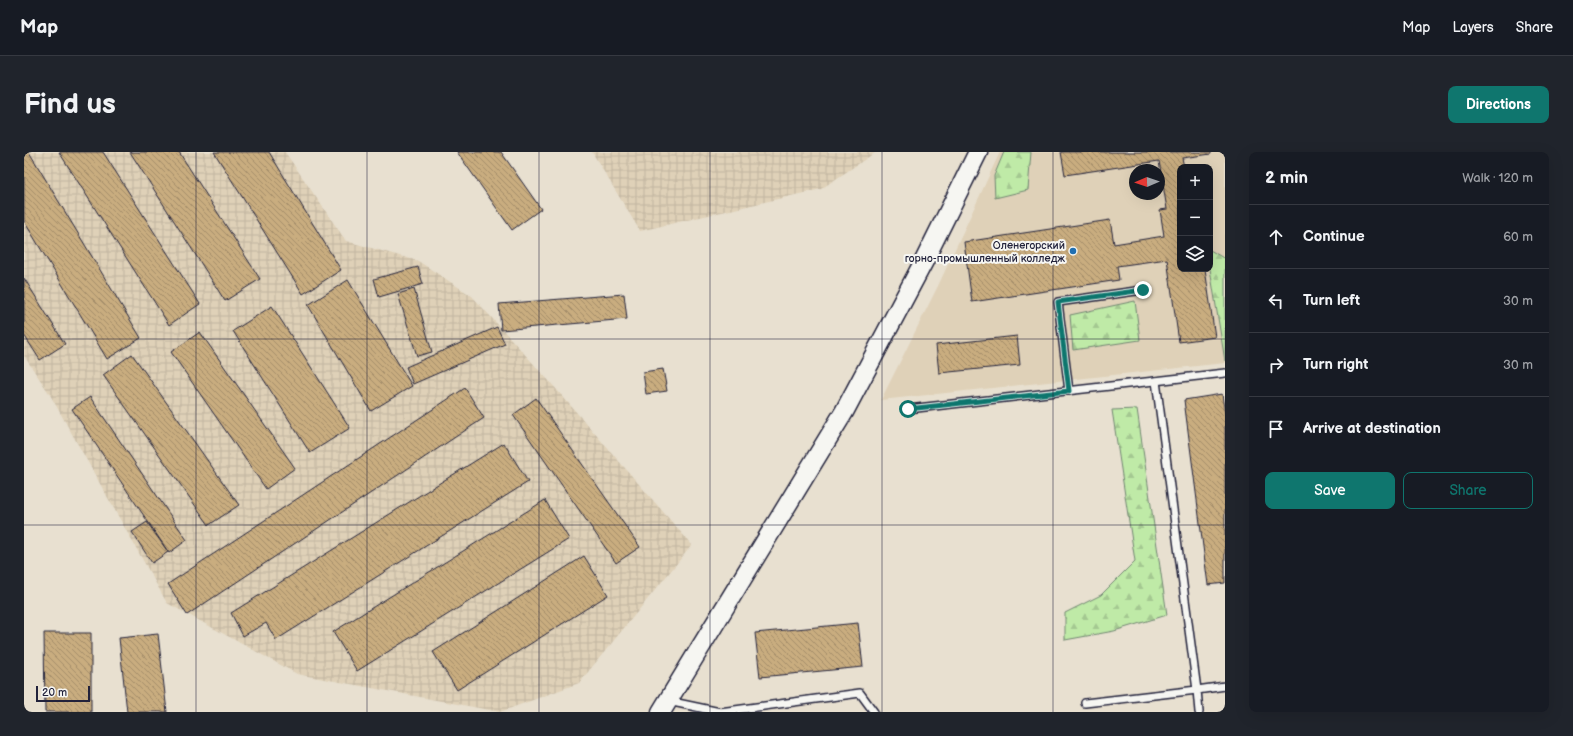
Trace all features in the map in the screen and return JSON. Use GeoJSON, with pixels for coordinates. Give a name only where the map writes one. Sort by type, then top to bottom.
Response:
{"type":"FeatureCollection","features":[{"type":"Feature","properties":{"kind":"street"},"geometry":{"type":"LineString","coordinates":[[664,707],[844,412],[924,261],[978,152]]}},
{"type":"Feature","properties":{"kind":"lane"},"geometry":{"type":"LineString","coordinates":[[1069,391],[1058,302],[1143,290]]}},
{"type":"Feature","properties":{"kind":"lane"},"geometry":{"type":"LineString","coordinates":[[908,409],[1225,373]]}},
{"type":"Feature","properties":{"kind":"lane"},"geometry":{"type":"LineString","coordinates":[[1156,381],[1200,712]]}},
{"type":"Feature","properties":{"kind":"lane"},"geometry":{"type":"LineString","coordinates":[[1085,703],[1225,686]]}},
{"type":"Feature","properties":{"kind":"lane"},"geometry":{"type":"LineString","coordinates":[[664,707],[720,712],[860,693],[874,712]]}},
{"type":"Feature","properties":{"kind":"shaded area"},"geometry":{"type":"Polygon","coordinates":[[[24,152],[285,152],[346,241],[418,261],[472,296],[550,382],[692,545],[579,683],[500,712],[297,674],[167,603],[49,393],[24,356],[24,152]]]}},
{"type":"Feature","properties":{"kind":"shaded area"},"geometry":{"type":"Polygon","coordinates":[[[592,152],[876,152],[821,189],[640,231],[592,152]]]}},
{"type":"Feature","properties":{"kind":"shaded area"},"geometry":{"type":"Polygon","coordinates":[[[1000,152],[1225,152],[1225,363],[881,400],[938,286],[1000,152]]]}},
{"type":"Feature","properties":{"kind":"green space"},"geometry":{"type":"Polygon","coordinates":[[[1004,152],[1031,152],[1028,190],[995,198],[994,176],[1004,152]]]}},
{"type":"Feature","properties":{"kind":"green space"},"geometry":{"type":"Polygon","coordinates":[[[1213,252],[1225,259],[1225,361],[1210,272],[1213,272],[1213,252]]]}},
{"type":"Feature","properties":{"kind":"green space"},"geometry":{"type":"Polygon","coordinates":[[[1135,301],[1140,340],[1073,350],[1070,315],[1135,301]]]}},
{"type":"Feature","properties":{"kind":"green space"},"geometry":{"type":"Polygon","coordinates":[[[1137,409],[1167,615],[1114,631],[1065,640],[1065,613],[1101,595],[1135,561],[1112,410],[1137,409]]]}},
{"type":"Feature","properties":{"kind":"building"},"geometry":{"type":"Polygon","coordinates":[[[24,152],[29,152],[141,338],[107,359],[24,221],[24,152]]]}},
{"type":"Feature","properties":{"kind":"building"},"geometry":{"type":"Polygon","coordinates":[[[59,152],[103,152],[200,304],[169,325],[59,152]]]}},
{"type":"Feature","properties":{"kind":"building"},"geometry":{"type":"Polygon","coordinates":[[[130,152],[179,152],[260,279],[225,301],[130,152]]]}},
{"type":"Feature","properties":{"kind":"building"},"geometry":{"type":"Polygon","coordinates":[[[214,152],[269,152],[341,270],[303,294],[214,152]]]}},
{"type":"Feature","properties":{"kind":"building"},"geometry":{"type":"Polygon","coordinates":[[[457,152],[501,152],[541,209],[512,230],[457,152]]]}},
{"type":"Feature","properties":{"kind":"building","name":"Оленегорский горно-промышленный колледж"},"geometry":{"type":"Polygon","coordinates":[[[1061,152],[1211,152],[1211,154],[1182,158],[1183,164],[1177,164],[1177,272],[1205,272],[1215,337],[1179,342],[1167,259],[1117,266],[1119,280],[972,302],[964,242],[1110,220],[1114,244],[1164,236],[1160,210],[1167,209],[1165,197],[1165,164],[1160,164],[1159,161],[1129,164],[1129,165],[1065,175],[1061,152]]]}},
{"type":"Feature","properties":{"kind":"building"},"geometry":{"type":"Polygon","coordinates":[[[418,267],[423,284],[379,297],[374,279],[418,267]]]}},
{"type":"Feature","properties":{"kind":"building"},"geometry":{"type":"Polygon","coordinates":[[[24,278],[65,344],[40,360],[24,335],[24,278]]]}},
{"type":"Feature","properties":{"kind":"building"},"geometry":{"type":"Polygon","coordinates":[[[348,280],[412,386],[371,411],[308,305],[348,280]]]}},
{"type":"Feature","properties":{"kind":"building"},"geometry":{"type":"Polygon","coordinates":[[[414,289],[432,352],[417,356],[398,294],[414,289]]]}},
{"type":"Feature","properties":{"kind":"building"},"geometry":{"type":"Polygon","coordinates":[[[624,294],[627,319],[501,330],[499,304],[624,294]]]}},
{"type":"Feature","properties":{"kind":"building"},"geometry":{"type":"Polygon","coordinates":[[[272,306],[350,428],[310,453],[233,331],[272,306]]]}},
{"type":"Feature","properties":{"kind":"building"},"geometry":{"type":"Polygon","coordinates":[[[497,327],[505,344],[413,384],[406,367],[497,327]]]}},
{"type":"Feature","properties":{"kind":"building"},"geometry":{"type":"Polygon","coordinates":[[[200,332],[295,468],[266,489],[171,352],[200,332]]]}},
{"type":"Feature","properties":{"kind":"building"},"geometry":{"type":"Polygon","coordinates":[[[1017,336],[1020,365],[939,373],[936,345],[1017,336]]]}},
{"type":"Feature","properties":{"kind":"building"},"geometry":{"type":"Polygon","coordinates":[[[132,354],[239,505],[209,525],[103,375],[132,354]]]}},
{"type":"Feature","properties":{"kind":"building"},"geometry":{"type":"Polygon","coordinates":[[[663,369],[667,391],[646,394],[643,372],[663,369]]]}},
{"type":"Feature","properties":{"kind":"building"},"geometry":{"type":"Polygon","coordinates":[[[465,388],[484,418],[187,615],[168,584],[465,388]]]}},
{"type":"Feature","properties":{"kind":"building"},"geometry":{"type":"Polygon","coordinates":[[[1222,394],[1225,415],[1225,583],[1208,585],[1184,400],[1222,394]]]}},
{"type":"Feature","properties":{"kind":"building"},"geometry":{"type":"Polygon","coordinates":[[[90,397],[187,540],[169,553],[72,409],[90,397]]]}},
{"type":"Feature","properties":{"kind":"building"},"geometry":{"type":"Polygon","coordinates":[[[536,398],[640,547],[616,563],[513,415],[536,398]]]}},
{"type":"Feature","properties":{"kind":"building"},"geometry":{"type":"Polygon","coordinates":[[[504,443],[528,482],[276,640],[266,623],[243,636],[231,613],[504,443]]]}},
{"type":"Feature","properties":{"kind":"building"},"geometry":{"type":"Polygon","coordinates":[[[545,500],[569,539],[357,671],[333,632],[545,500]]]}},
{"type":"Feature","properties":{"kind":"building"},"geometry":{"type":"Polygon","coordinates":[[[147,522],[168,552],[152,563],[132,532],[147,522]]]}},
{"type":"Feature","properties":{"kind":"building"},"geometry":{"type":"Polygon","coordinates":[[[584,556],[608,595],[457,690],[433,652],[584,556]]]}},
{"type":"Feature","properties":{"kind":"building"},"geometry":{"type":"Polygon","coordinates":[[[858,623],[863,667],[760,677],[755,633],[858,623]]]}},
{"type":"Feature","properties":{"kind":"building"},"geometry":{"type":"Polygon","coordinates":[[[44,633],[91,633],[91,712],[45,712],[44,633]]]}},
{"type":"Feature","properties":{"kind":"building"},"geometry":{"type":"Polygon","coordinates":[[[158,634],[167,712],[127,712],[119,638],[158,634]]]}},
{"type":"Feature","properties":{"kind":"place","name":"Оленегорский горно-промышленный колледж"},"geometry":{"type":"Point","coordinates":[1073,251]}},
{"type":"Feature","properties":{"kind":"route"},"geometry":{"type":"LineString","coordinates":[[908,409],[1069,391],[1058,302],[1143,290]]}}]}
